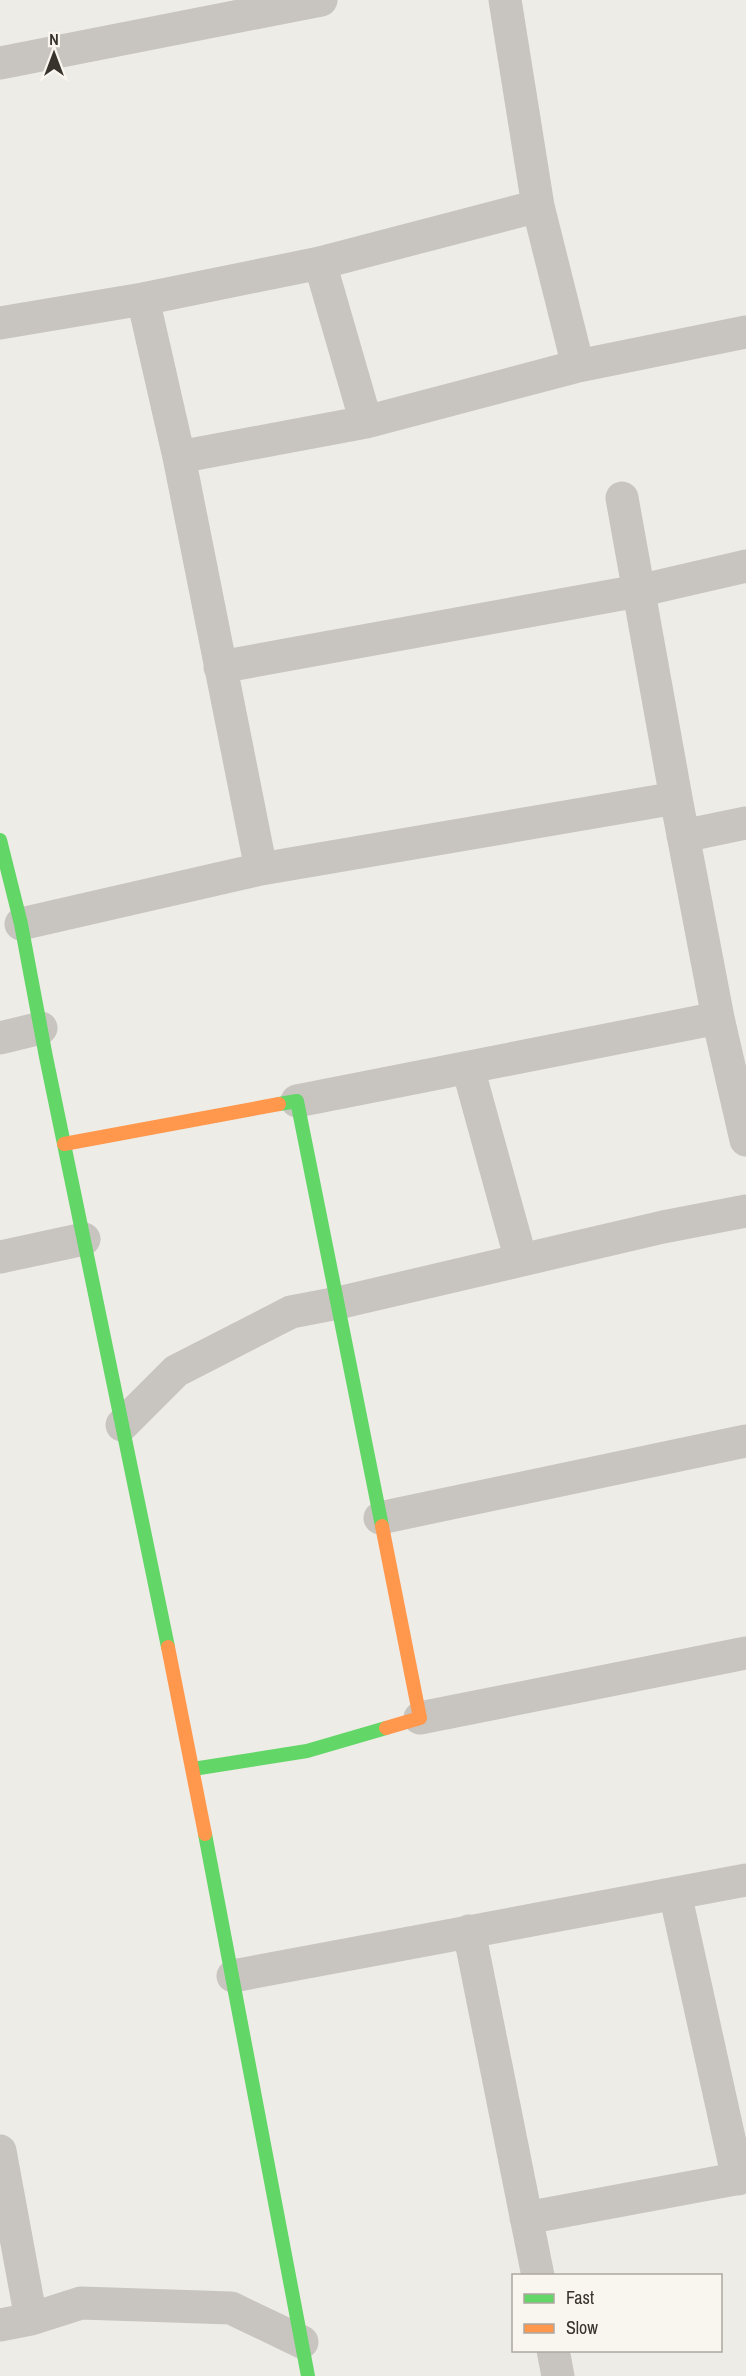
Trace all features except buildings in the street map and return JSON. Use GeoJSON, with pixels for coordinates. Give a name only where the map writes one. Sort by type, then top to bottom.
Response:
{"type":"FeatureCollection","features":[{"type":"Feature","properties":{"kind":"street"},"geometry":{"type":"LineString","coordinates":[[0,63],[321,0]]}},
{"type":"Feature","properties":{"kind":"street"},"geometry":{"type":"LineString","coordinates":[[505,0],[538,206],[578,366]]}},
{"type":"Feature","properties":{"kind":"street"},"geometry":{"type":"LineString","coordinates":[[0,322],[143,299],[320,263],[538,206]]}},
{"type":"Feature","properties":{"kind":"street"},"geometry":{"type":"LineString","coordinates":[[320,263],[366,422]]}},
{"type":"Feature","properties":{"kind":"street"},"geometry":{"type":"LineString","coordinates":[[143,299],[178,457],[261,869]]}},
{"type":"Feature","properties":{"kind":"street"},"geometry":{"type":"LineString","coordinates":[[178,457],[366,422],[578,366],[746,332]]}},
{"type":"Feature","properties":{"kind":"street"},"geometry":{"type":"LineString","coordinates":[[622,498],[718,1018],[746,1140]]}},
{"type":"Feature","properties":{"kind":"street"},"geometry":{"type":"LineString","coordinates":[[220,667],[638,591],[746,566]]}},
{"type":"Feature","properties":{"kind":"street"},"geometry":{"type":"LineString","coordinates":[[21,924],[261,869],[676,798]]}},
{"type":"Feature","properties":{"kind":"street"},"geometry":{"type":"LineString","coordinates":[[683,836],[746,824]]}},
{"type":"Feature","properties":{"kind":"street"},"geometry":{"type":"LineString","coordinates":[[0,840],[21,924],[193,1769],[308,2376]]}},
{"type":"Feature","properties":{"kind":"street"},"geometry":{"type":"LineString","coordinates":[[64,1144],[297,1101],[718,1018]]}},
{"type":"Feature","properties":{"kind":"street"},"geometry":{"type":"LineString","coordinates":[[0,1038],[41,1028]]}},
{"type":"Feature","properties":{"kind":"street"},"geometry":{"type":"LineString","coordinates":[[468,1068],[521,1260]]}},
{"type":"Feature","properties":{"kind":"street"},"geometry":{"type":"LineString","coordinates":[[297,1101],[420,1718]]}},
{"type":"Feature","properties":{"kind":"street"},"geometry":{"type":"LineString","coordinates":[[122,1425],[176,1371],[291,1312],[663,1227],[746,1211]]}},
{"type":"Feature","properties":{"kind":"street"},"geometry":{"type":"LineString","coordinates":[[0,1257],[84,1239]]}},
{"type":"Feature","properties":{"kind":"street"},"geometry":{"type":"LineString","coordinates":[[380,1518],[746,1441]]}},
{"type":"Feature","properties":{"kind":"street"},"geometry":{"type":"LineString","coordinates":[[193,1769],[307,1751],[420,1718],[746,1653]]}},
{"type":"Feature","properties":{"kind":"street"},"geometry":{"type":"LineString","coordinates":[[232,1976],[746,1880]]}},
{"type":"Feature","properties":{"kind":"street"},"geometry":{"type":"LineString","coordinates":[[526,2218],[742,2178],[675,1893]]}},
{"type":"Feature","properties":{"kind":"street"},"geometry":{"type":"LineString","coordinates":[[468,1931],[538,2274]]}},
{"type":"Feature","properties":{"kind":"street"},"geometry":{"type":"LineString","coordinates":[[0,2151],[15,2322],[81,2303],[231,2308],[302,2342]]}},
{"type":"Feature","properties":{"kind":"street"},"geometry":{"type":"LineString","coordinates":[[553,2352],[558,2376]]}},
{"type":"Feature","properties":{"kind":"traffic: fast"},"geometry":{"type":"LineString","coordinates":[[0,840],[21,924],[46,1057],[168,1647]]}},
{"type":"Feature","properties":{"kind":"traffic: fast"},"geometry":{"type":"LineString","coordinates":[[279,1104],[297,1101],[382,1526]]}},
{"type":"Feature","properties":{"kind":"traffic: fast"},"geometry":{"type":"LineString","coordinates":[[193,1769],[307,1751],[386,1728]]}},
{"type":"Feature","properties":{"kind":"traffic: fast"},"geometry":{"type":"LineString","coordinates":[[205,1834],[308,2376]]}},
{"type":"Feature","properties":{"kind":"traffic: slow"},"geometry":{"type":"LineString","coordinates":[[64,1144],[279,1104]]}},
{"type":"Feature","properties":{"kind":"traffic: slow"},"geometry":{"type":"LineString","coordinates":[[382,1526],[420,1718],[386,1728]]}},
{"type":"Feature","properties":{"kind":"traffic: slow"},"geometry":{"type":"LineString","coordinates":[[168,1647],[205,1834]]}}]}
